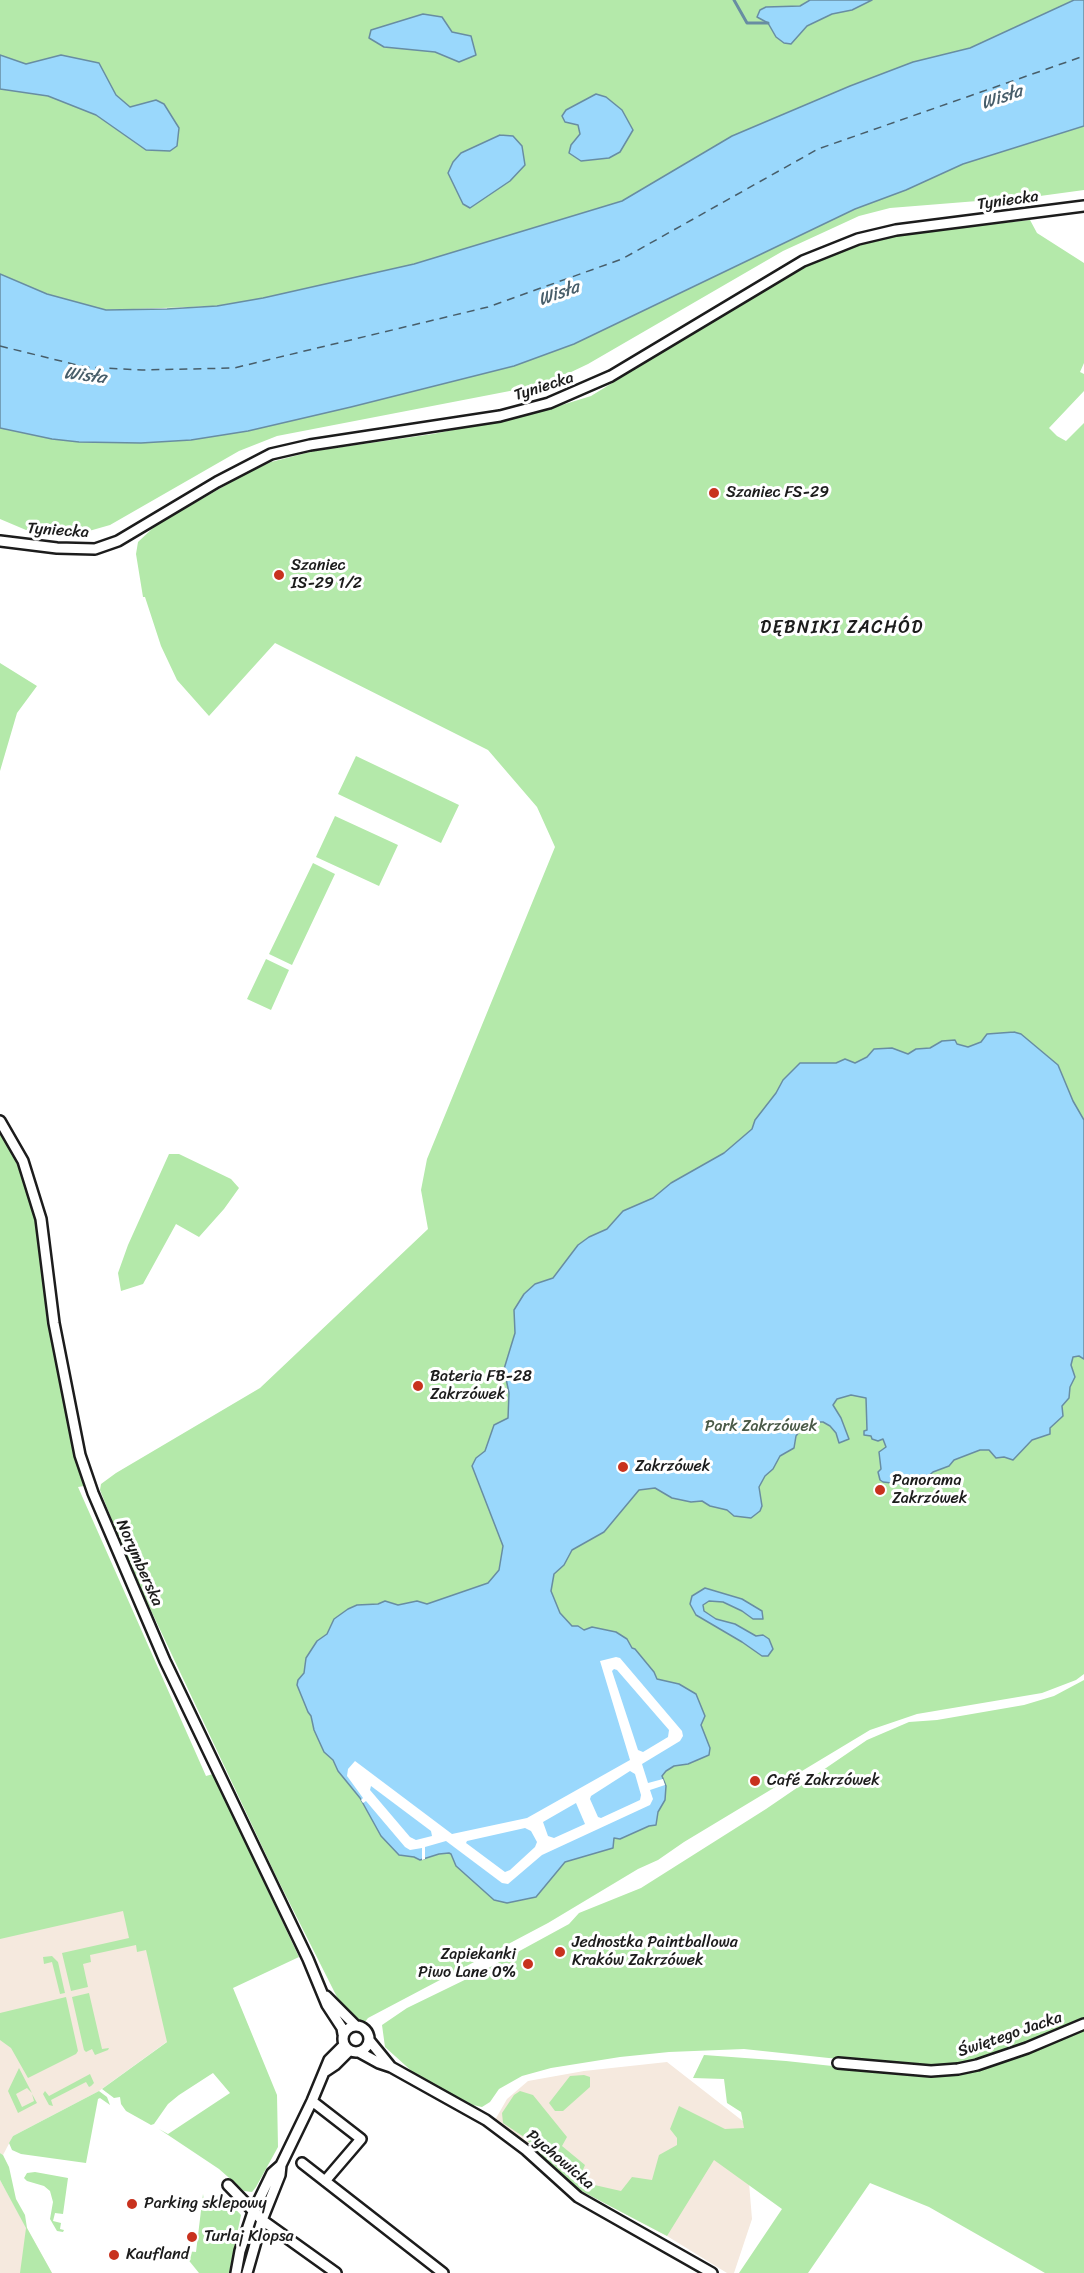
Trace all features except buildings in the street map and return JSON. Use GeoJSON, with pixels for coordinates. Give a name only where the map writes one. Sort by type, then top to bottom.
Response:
{"type":"FeatureCollection","features":[{"type":"Feature","properties":{"kind":"street","name":"Tyniecka"},"geometry":{"type":"LineString","coordinates":[[0,541],[57,548],[95,549],[118,541],[272,454],[310,444],[500,416],[549,403],[611,376],[803,261],[858,239],[896,230],[1084,206]]}},
{"type":"Feature","properties":{"kind":"street","name":"Norymberska"},"geometry":{"type":"LineString","coordinates":[[0,1121],[23,1161],[41,1219],[54,1323],[81,1455],[93,1493],[165,1661],[324,1994],[327,2005],[342,2028],[343,2034]]}},
{"type":"Feature","properties":{"kind":"street","name":"Norymberska"},"geometry":{"type":"LineString","coordinates":[[324,1994],[355,2025]]}},
{"type":"Feature","properties":{"kind":"street","name":"Świętego Jacka"},"geometry":{"type":"LineString","coordinates":[[838,2063],[931,2071],[958,2069],[1027,2048],[1084,2024]]}},
{"type":"Feature","properties":{"kind":"street"},"geometry":{"type":"LineString","coordinates":[[248,2273],[262,2220],[280,2175],[281,2165],[326,2071],[329,2060],[351,2049],[366,2047],[369,2040],[365,2030],[355,2025],[343,2034],[351,2049]]}},
{"type":"Feature","properties":{"kind":"street","name":"Pychowicka"},"geometry":{"type":"LineString","coordinates":[[369,2040],[391,2067]]}},
{"type":"Feature","properties":{"kind":"street","name":"Pychowicka"},"geometry":{"type":"LineString","coordinates":[[351,2049],[367,2054],[379,2063],[391,2067],[486,2120],[512,2139],[578,2197],[712,2273]]}},
{"type":"Feature","properties":{"kind":"street"},"geometry":{"type":"LineString","coordinates":[[312,2100],[361,2139],[325,2181]]}},
{"type":"Feature","properties":{"kind":"street"},"geometry":{"type":"LineString","coordinates":[[302,2163],[443,2273]]}},
{"type":"Feature","properties":{"kind":"street"},"geometry":{"type":"LineString","coordinates":[[236,2273],[240,2251],[253,2212],[272,2173],[281,2165]]}},
{"type":"Feature","properties":{"kind":"street"},"geometry":{"type":"LineString","coordinates":[[228,2186],[262,2220],[336,2273]]}},
{"type":"Feature","properties":{"kind":"shaded area"},"geometry":{"type":"Polygon","coordinates":[[[0,1730],[123,1889],[179,2033],[99,2091],[13,2136],[3,2155],[0,2153],[0,1730]]]}},
{"type":"Feature","properties":{"kind":"shaded area"},"geometry":{"type":"Polygon","coordinates":[[[667,2062],[744,2122],[752,2219],[734,2273],[727,2273],[667,2236],[572,2186],[522,2140],[495,2120],[507,2099],[528,2081],[584,2071],[667,2062]]]}},
{"type":"Feature","properties":{"kind":"shaded area"},"geometry":{"type":"Polygon","coordinates":[[[0,2180],[27,2228],[52,2273],[0,2273],[0,2180]]]}},
{"type":"Feature","properties":{"kind":"green space"},"geometry":{"type":"Polygon","coordinates":[[[0,0],[1074,0],[959,53],[913,62],[732,136],[622,201],[507,240],[266,298],[217,306],[106,310],[0,290],[0,0]]]}},
{"type":"Feature","properties":{"kind":"green space"},"geometry":{"type":"Polygon","coordinates":[[[1084,126],[1084,190],[1040,196],[890,208],[859,216],[783,251],[588,364],[546,384],[277,436],[239,451],[110,525],[89,531],[26,530],[0,519],[0,428],[52,439],[80,442],[351,407],[514,366],[574,344],[855,209],[906,190],[963,164],[1084,126]]]}},
{"type":"Feature","properties":{"kind":"green space","name":"Park Zakrzówek"},"geometry":{"type":"Polygon","coordinates":[[[1030,220],[1037,233],[1084,263],[1084,363],[1080,372],[1084,374],[1084,391],[1049,428],[1066,441],[1084,423],[1084,1674],[1076,1680],[1042,1693],[917,1714],[870,1730],[658,1860],[638,1869],[548,1923],[368,2018],[365,2022],[354,2020],[350,2015],[353,2014],[346,2011],[340,2003],[276,1876],[131,1568],[100,1490],[101,1484],[260,1388],[428,1229],[421,1190],[427,1159],[555,847],[537,807],[488,750],[275,643],[209,716],[177,680],[161,646],[145,597],[143,597],[136,554],[138,542],[155,526],[245,474],[271,462],[314,451],[433,434],[536,413],[591,396],[793,272],[843,249],[894,235],[1030,220]]]}},
{"type":"Feature","properties":{"kind":"green space"},"geometry":{"type":"Polygon","coordinates":[[[0,663],[37,686],[17,713],[0,771],[0,663]]]}},
{"type":"Feature","properties":{"kind":"green space"},"geometry":{"type":"Polygon","coordinates":[[[356,756],[459,805],[441,843],[338,794],[356,756]]]}},
{"type":"Feature","properties":{"kind":"green space"},"geometry":{"type":"Polygon","coordinates":[[[335,816],[398,845],[379,886],[316,857],[335,816]]]}},
{"type":"Feature","properties":{"kind":"green space"},"geometry":{"type":"Polygon","coordinates":[[[313,863],[335,874],[292,965],[269,954],[313,863]]]}},
{"type":"Feature","properties":{"kind":"green space"},"geometry":{"type":"Polygon","coordinates":[[[266,959],[289,970],[271,1010],[247,999],[266,959]]]}},
{"type":"Feature","properties":{"kind":"green space"},"geometry":{"type":"Polygon","coordinates":[[[0,1132],[12,1152],[35,1218],[46,1314],[74,1455],[84,1486],[78,1487],[206,1776],[213,1774],[299,1957],[233,1988],[277,2095],[278,2147],[252,2192],[244,2191],[219,2169],[159,2129],[168,2134],[230,2093],[213,2073],[168,2104],[151,2125],[126,2111],[121,2104],[120,2097],[114,2098],[102,2089],[167,2042],[146,1950],[137,1952],[136,1945],[90,1955],[91,1962],[83,1964],[88,1987],[71,1991],[62,1953],[129,1938],[123,1911],[0,1939],[0,1132]]]}},
{"type":"Feature","properties":{"kind":"green space"},"geometry":{"type":"Polygon","coordinates":[[[169,1154],[179,1154],[231,1179],[239,1188],[199,1237],[176,1224],[143,1284],[121,1291],[118,1273],[128,1245],[169,1154]]]}},
{"type":"Feature","properties":{"kind":"green space"},"geometry":{"type":"Polygon","coordinates":[[[1084,1680],[1084,2021],[1024,2046],[950,2068],[923,2068],[744,2049],[669,2052],[620,2057],[551,2068],[522,2076],[499,2089],[490,2102],[482,2107],[473,2105],[416,2075],[385,2047],[382,2025],[407,2008],[481,1972],[569,1924],[579,1913],[641,1888],[766,1809],[867,1740],[909,1722],[937,1720],[1024,1705],[1054,1696],[1084,1680]]]}},
{"type":"Feature","properties":{"kind":"green space"},"geometry":{"type":"Polygon","coordinates":[[[52,1956],[58,1962],[65,1993],[60,1994],[52,1962],[44,1964],[43,1957],[52,1956]]]}},
{"type":"Feature","properties":{"kind":"green space"},"geometry":{"type":"Polygon","coordinates":[[[89,1993],[102,2049],[109,2048],[95,2055],[92,2049],[86,2052],[84,2050],[72,1997],[89,1993]]]}},
{"type":"Feature","properties":{"kind":"green space"},"geometry":{"type":"Polygon","coordinates":[[[66,1997],[78,2051],[28,2078],[11,2048],[0,2040],[0,2013],[66,1997]]]}},
{"type":"Feature","properties":{"kind":"green space"},"geometry":{"type":"Polygon","coordinates":[[[1084,2028],[1084,2273],[1045,2273],[929,2207],[870,2183],[808,2273],[739,2273],[782,2209],[714,2160],[667,2236],[572,2186],[524,2137],[503,2123],[502,2113],[514,2095],[520,2091],[533,2095],[567,2137],[562,2146],[585,2165],[582,2172],[590,2184],[621,2191],[632,2177],[652,2180],[659,2155],[677,2145],[677,2138],[670,2129],[679,2106],[725,2129],[744,2128],[741,2112],[727,2103],[724,2079],[693,2078],[704,2055],[897,2073],[942,2074],[1084,2028]]]}},
{"type":"Feature","properties":{"kind":"green space"},"geometry":{"type":"Polygon","coordinates":[[[19,2068],[32,2093],[27,2088],[16,2094],[22,2107],[34,2101],[32,2094],[37,2103],[18,2113],[8,2091],[19,2068]]]}},
{"type":"Feature","properties":{"kind":"green space"},"geometry":{"type":"Polygon","coordinates":[[[90,2074],[94,2083],[91,2086],[89,2087],[86,2082],[51,2100],[53,2106],[49,2105],[43,2094],[45,2091],[49,2096],[90,2074]]]}},
{"type":"Feature","properties":{"kind":"green space"},"geometry":{"type":"Polygon","coordinates":[[[570,2076],[590,2077],[590,2087],[563,2111],[555,2111],[549,2103],[570,2076]]]}},
{"type":"Feature","properties":{"kind":"green space"},"geometry":{"type":"Polygon","coordinates":[[[99,2091],[107,2097],[110,2105],[98,2099],[86,2163],[21,2154],[12,2150],[9,2143],[13,2136],[99,2091]]]}},
{"type":"Feature","properties":{"kind":"green space"},"geometry":{"type":"Polygon","coordinates":[[[0,2153],[9,2167],[16,2199],[25,2215],[27,2228],[52,2273],[20,2273],[26,2228],[0,2180],[0,2153]]]}},
{"type":"Feature","properties":{"kind":"green space"},"geometry":{"type":"Polygon","coordinates":[[[35,2172],[68,2178],[63,2214],[55,2213],[53,2221],[61,2223],[60,2229],[64,2230],[63,2232],[57,2231],[50,2219],[53,2202],[50,2191],[24,2178],[27,2173],[35,2172]]]}},
{"type":"Feature","properties":{"kind":"green space"},"geometry":{"type":"Polygon","coordinates":[[[203,2194],[204,2201],[210,2202],[211,2195],[224,2197],[241,2215],[229,2273],[199,2273],[186,2257],[186,2251],[196,2252],[203,2194]]]}},
{"type":"Feature","properties":{"kind":"water"},"geometry":{"type":"Polygon","coordinates":[[[810,0],[872,0],[852,10],[832,14],[807,26],[791,44],[784,43],[776,37],[768,23],[757,17],[760,10],[766,7],[800,6],[810,0]]]}},
{"type":"Feature","properties":{"kind":"water","name":"Wisła"},"geometry":{"type":"Polygon","coordinates":[[[1074,0],[1084,0],[1084,126],[963,164],[906,190],[855,209],[574,344],[514,366],[351,407],[248,431],[191,440],[141,443],[79,442],[0,428],[0,274],[47,294],[106,310],[167,309],[217,306],[263,298],[414,264],[622,201],[732,136],[913,62],[970,48],[1074,0]]]}},
{"type":"Feature","properties":{"kind":"water"},"geometry":{"type":"Polygon","coordinates":[[[423,14],[442,17],[452,32],[471,36],[476,55],[459,62],[435,52],[384,47],[369,38],[371,30],[423,14]]]}},
{"type":"Feature","properties":{"kind":"water"},"geometry":{"type":"Polygon","coordinates":[[[0,55],[26,64],[61,55],[99,63],[116,95],[130,107],[156,100],[164,104],[179,128],[177,146],[170,151],[146,150],[96,115],[48,96],[0,89],[0,55]]]}},
{"type":"Feature","properties":{"kind":"water"},"geometry":{"type":"Polygon","coordinates":[[[596,94],[606,97],[622,110],[633,130],[620,152],[609,158],[581,161],[569,153],[571,145],[580,134],[578,125],[565,122],[562,116],[566,110],[596,94]]]}},
{"type":"Feature","properties":{"kind":"water"},"geometry":{"type":"Polygon","coordinates":[[[500,135],[513,136],[522,146],[525,165],[510,181],[470,208],[463,204],[448,173],[453,162],[461,153],[500,135]]]}},
{"type":"Feature","properties":{"kind":"water","name":"Zakrzówek"},"geometry":{"type":"Polygon","coordinates":[[[1014,1032],[1021,1034],[1058,1065],[1073,1101],[1084,1120],[1084,1359],[1079,1356],[1073,1357],[1071,1365],[1075,1377],[1070,1387],[1069,1398],[1062,1406],[1063,1416],[1050,1428],[1050,1434],[1032,1440],[1013,1460],[1004,1457],[996,1458],[989,1450],[980,1450],[954,1460],[949,1466],[933,1472],[911,1488],[880,1480],[879,1452],[886,1447],[883,1439],[878,1441],[872,1439],[871,1436],[864,1435],[864,1431],[867,1430],[866,1398],[851,1395],[837,1399],[833,1405],[849,1439],[839,1443],[836,1433],[830,1426],[823,1422],[807,1422],[796,1436],[794,1448],[780,1456],[773,1469],[765,1476],[759,1487],[762,1506],[760,1511],[751,1518],[734,1516],[727,1510],[710,1506],[702,1501],[691,1502],[672,1498],[655,1488],[639,1490],[604,1532],[572,1550],[564,1565],[554,1574],[551,1591],[560,1613],[572,1626],[578,1626],[584,1630],[592,1627],[616,1632],[627,1639],[657,1679],[679,1684],[696,1694],[705,1716],[701,1725],[710,1748],[709,1755],[688,1764],[674,1766],[662,1776],[666,1786],[665,1800],[658,1812],[656,1825],[620,1839],[614,1838],[613,1848],[565,1862],[536,1897],[507,1903],[494,1900],[456,1866],[449,1853],[420,1860],[399,1855],[381,1836],[360,1798],[338,1771],[333,1760],[324,1752],[297,1685],[298,1680],[304,1673],[306,1658],[317,1641],[327,1634],[334,1619],[348,1609],[357,1605],[378,1604],[385,1601],[398,1605],[417,1601],[427,1604],[488,1583],[499,1570],[503,1546],[472,1466],[476,1458],[485,1451],[494,1425],[508,1418],[509,1393],[504,1369],[515,1333],[514,1310],[524,1294],[535,1284],[553,1278],[578,1245],[607,1229],[623,1211],[653,1198],[671,1183],[724,1153],[752,1129],[755,1120],[783,1080],[800,1063],[836,1063],[845,1059],[855,1063],[867,1057],[874,1049],[892,1048],[908,1054],[916,1049],[930,1048],[942,1041],[955,1040],[957,1044],[968,1047],[981,1042],[987,1034],[1014,1032]]]}},
{"type":"Feature","properties":{"kind":"water"},"geometry":{"type":"Polygon","coordinates":[[[705,1588],[742,1599],[762,1611],[763,1619],[753,1619],[723,1602],[709,1601],[703,1605],[704,1611],[716,1619],[735,1624],[756,1636],[763,1635],[769,1639],[773,1649],[768,1656],[762,1656],[696,1615],[690,1604],[692,1596],[705,1588]]]}},
{"type":"Feature","properties":{"kind":"pier"},"geometry":{"type":"Polygon","coordinates":[[[620,1658],[682,1731],[683,1736],[680,1741],[642,1764],[648,1783],[663,1779],[665,1785],[650,1790],[653,1799],[650,1805],[542,1855],[508,1884],[502,1883],[446,1841],[425,1847],[425,1859],[422,1860],[422,1848],[410,1850],[405,1847],[366,1801],[363,1803],[361,1800],[363,1798],[347,1776],[348,1769],[355,1761],[452,1834],[527,1818],[630,1760],[600,1661],[620,1658]],[[617,1670],[612,1671],[638,1750],[643,1752],[668,1737],[669,1730],[617,1670]],[[630,1771],[591,1796],[590,1799],[598,1817],[601,1818],[640,1800],[641,1795],[635,1774],[630,1771]],[[371,1786],[370,1790],[410,1837],[416,1840],[432,1836],[431,1831],[371,1786]],[[576,1803],[543,1822],[548,1836],[554,1838],[585,1824],[576,1803]],[[525,1828],[466,1843],[505,1872],[535,1847],[537,1842],[531,1831],[525,1828]]]}},
{"type":"Feature","properties":{"kind":"waterway"},"geometry":{"type":"LineString","coordinates":[[734,0],[747,23],[768,23]]}},
{"type":"Feature","properties":{"kind":"ferry route"},"geometry":{"type":"LineString","coordinates":[[0,346],[85,367],[142,370],[234,368],[488,307],[622,259],[818,149],[1084,56]]}},
{"type":"Feature","properties":{"kind":"place","name":"Szaniec FS-29"},"geometry":{"type":"Point","coordinates":[714,493]}},
{"type":"Feature","properties":{"kind":"place","name":"Szaniec IS-29 1/2"},"geometry":{"type":"Point","coordinates":[279,575]}},
{"type":"Feature","properties":{"kind":"place","name":"Bateria FB-28 Zakrzówek"},"geometry":{"type":"Point","coordinates":[418,1386]}},
{"type":"Feature","properties":{"kind":"place","name":"Zakrzówek"},"geometry":{"type":"Point","coordinates":[623,1467]}},
{"type":"Feature","properties":{"kind":"place","name":"Panorama Zakrzówek"},"geometry":{"type":"Point","coordinates":[880,1490]}},
{"type":"Feature","properties":{"kind":"place","name":"Café Zakrzówek"},"geometry":{"type":"Point","coordinates":[755,1781]}},
{"type":"Feature","properties":{"kind":"place","name":"Jednostka Paintballowa Kraków Zakrzówek"},"geometry":{"type":"Point","coordinates":[560,1952]}},
{"type":"Feature","properties":{"kind":"place","name":"Zapiekanki Piwo Lane 0%"},"geometry":{"type":"Point","coordinates":[528,1964]}},
{"type":"Feature","properties":{"kind":"place","name":"Parking sklepowy"},"geometry":{"type":"Point","coordinates":[132,2204]}},
{"type":"Feature","properties":{"kind":"place","name":"Turlaj Klopsa"},"geometry":{"type":"Point","coordinates":[192,2237]}},
{"type":"Feature","properties":{"kind":"place","name":"Kaufland"},"geometry":{"type":"Point","coordinates":[114,2255]}},
{"type":"Feature","properties":{"kind":"district","name":"DĘBNIKI ZACHÓD"},"geometry":{"type":"Point","coordinates":[842,628]}}]}
